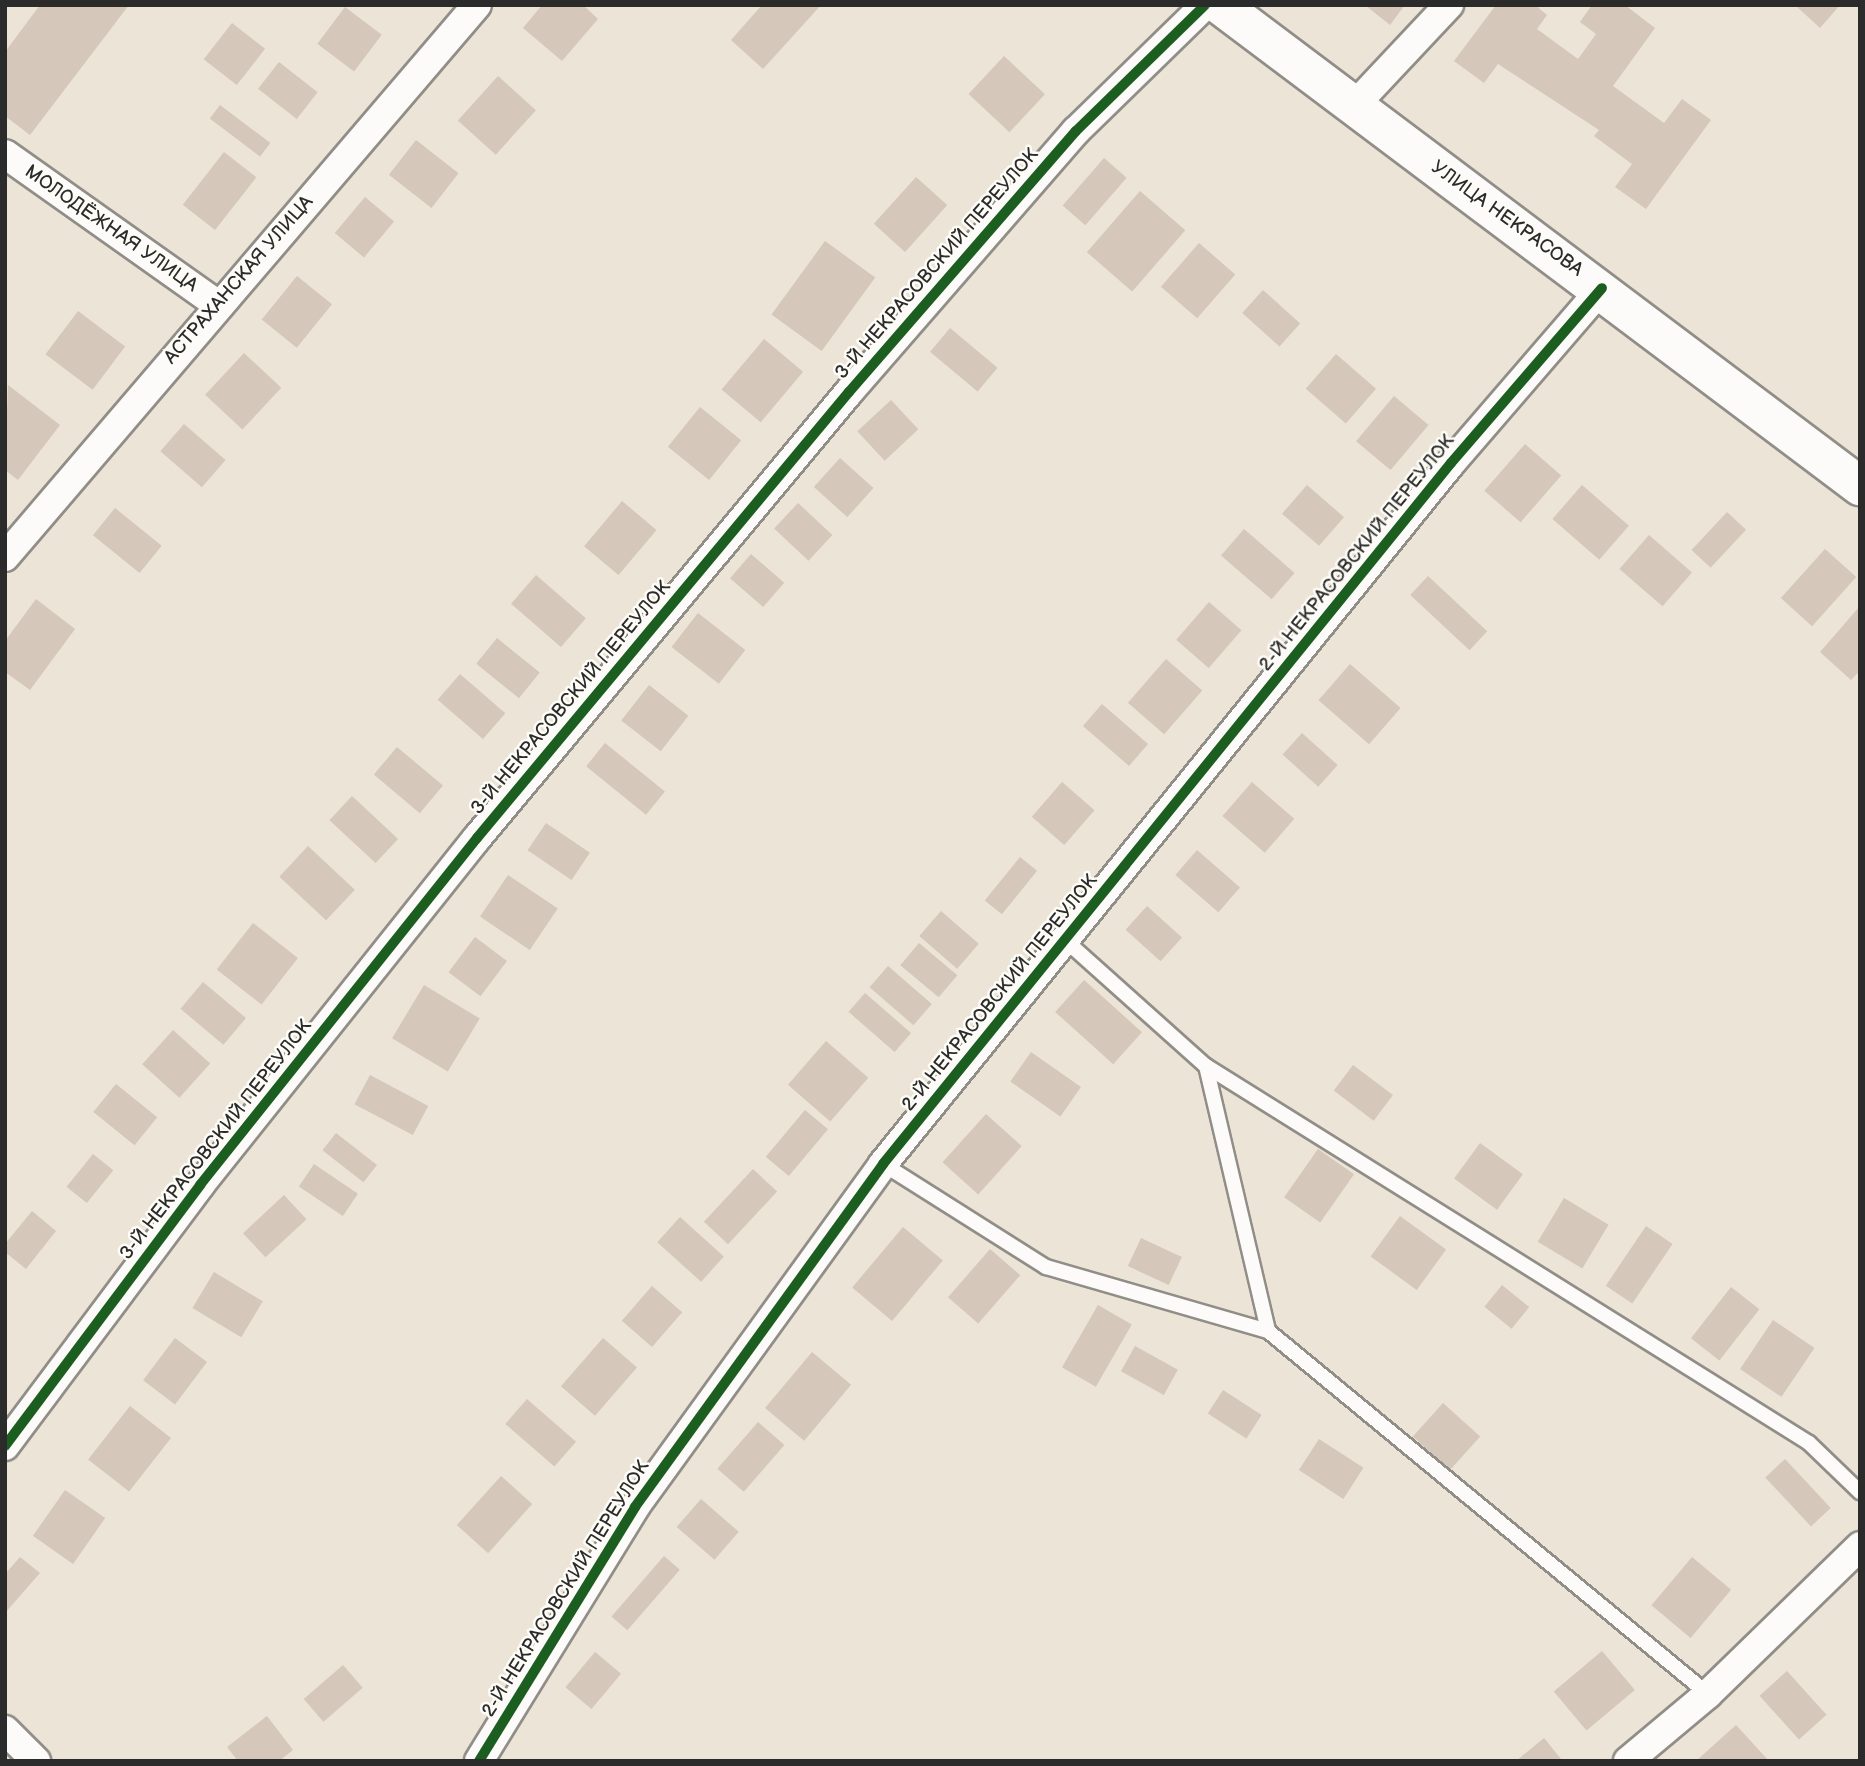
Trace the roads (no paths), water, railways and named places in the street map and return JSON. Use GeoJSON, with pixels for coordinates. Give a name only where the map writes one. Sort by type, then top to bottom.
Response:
{"type":"FeatureCollection","features":[{"type":"Feature","properties":{"kind":"street","name":"АСТРАХАНСКАЯ УЛИЦА"},"geometry":{"type":"LineString","coordinates":[[5,557],[217,304],[477,5]]}},
{"type":"Feature","properties":{"kind":"street","name":"3-Й НЕКРАСОВСКИЙ ПЕРЕУЛОК"},"geometry":{"type":"LineString","coordinates":[[5,1446],[200,1185],[486,827],[849,392],[1076,131],[1205,5]]}},
{"type":"Feature","properties":{"kind":"street","name":"УЛИЦА НЕКРАСОВА"},"geometry":{"type":"LineString","coordinates":[[1220,5],[1602,288],[1860,486]]}},
{"type":"Feature","properties":{"kind":"street"},"geometry":{"type":"LineString","coordinates":[[1354,106],[1449,5]]}},
{"type":"Feature","properties":{"kind":"street","name":"МОЛОДЁЖНАЯ УЛИЦА"},"geometry":{"type":"LineString","coordinates":[[5,154],[217,304]]}},
{"type":"Feature","properties":{"kind":"street","name":"2-Й НЕКРАСОВСКИЙ ПЕРЕУЛОК"},"geometry":{"type":"LineString","coordinates":[[479,1761],[635,1507],[883,1164],[1442,474],[1602,288]]}},
{"type":"Feature","properties":{"kind":"street"},"geometry":{"type":"LineString","coordinates":[[1628,1761],[1708,1694],[1860,1546]]}},
{"type":"Feature","properties":{"kind":"street"},"geometry":{"type":"LineString","coordinates":[[5,1730],[36,1761]]}},
{"type":"Feature","properties":{"kind":"lane"},"geometry":{"type":"LineString","coordinates":[[1066,941],[1206,1066],[1809,1443],[1860,1493]]}},
{"type":"Feature","properties":{"kind":"lane"},"geometry":{"type":"LineString","coordinates":[[1206,1066],[1268,1331]]}},
{"type":"Feature","properties":{"kind":"lane"},"geometry":{"type":"LineString","coordinates":[[883,1164],[1045,1267],[1268,1331],[1708,1694]]}}]}
